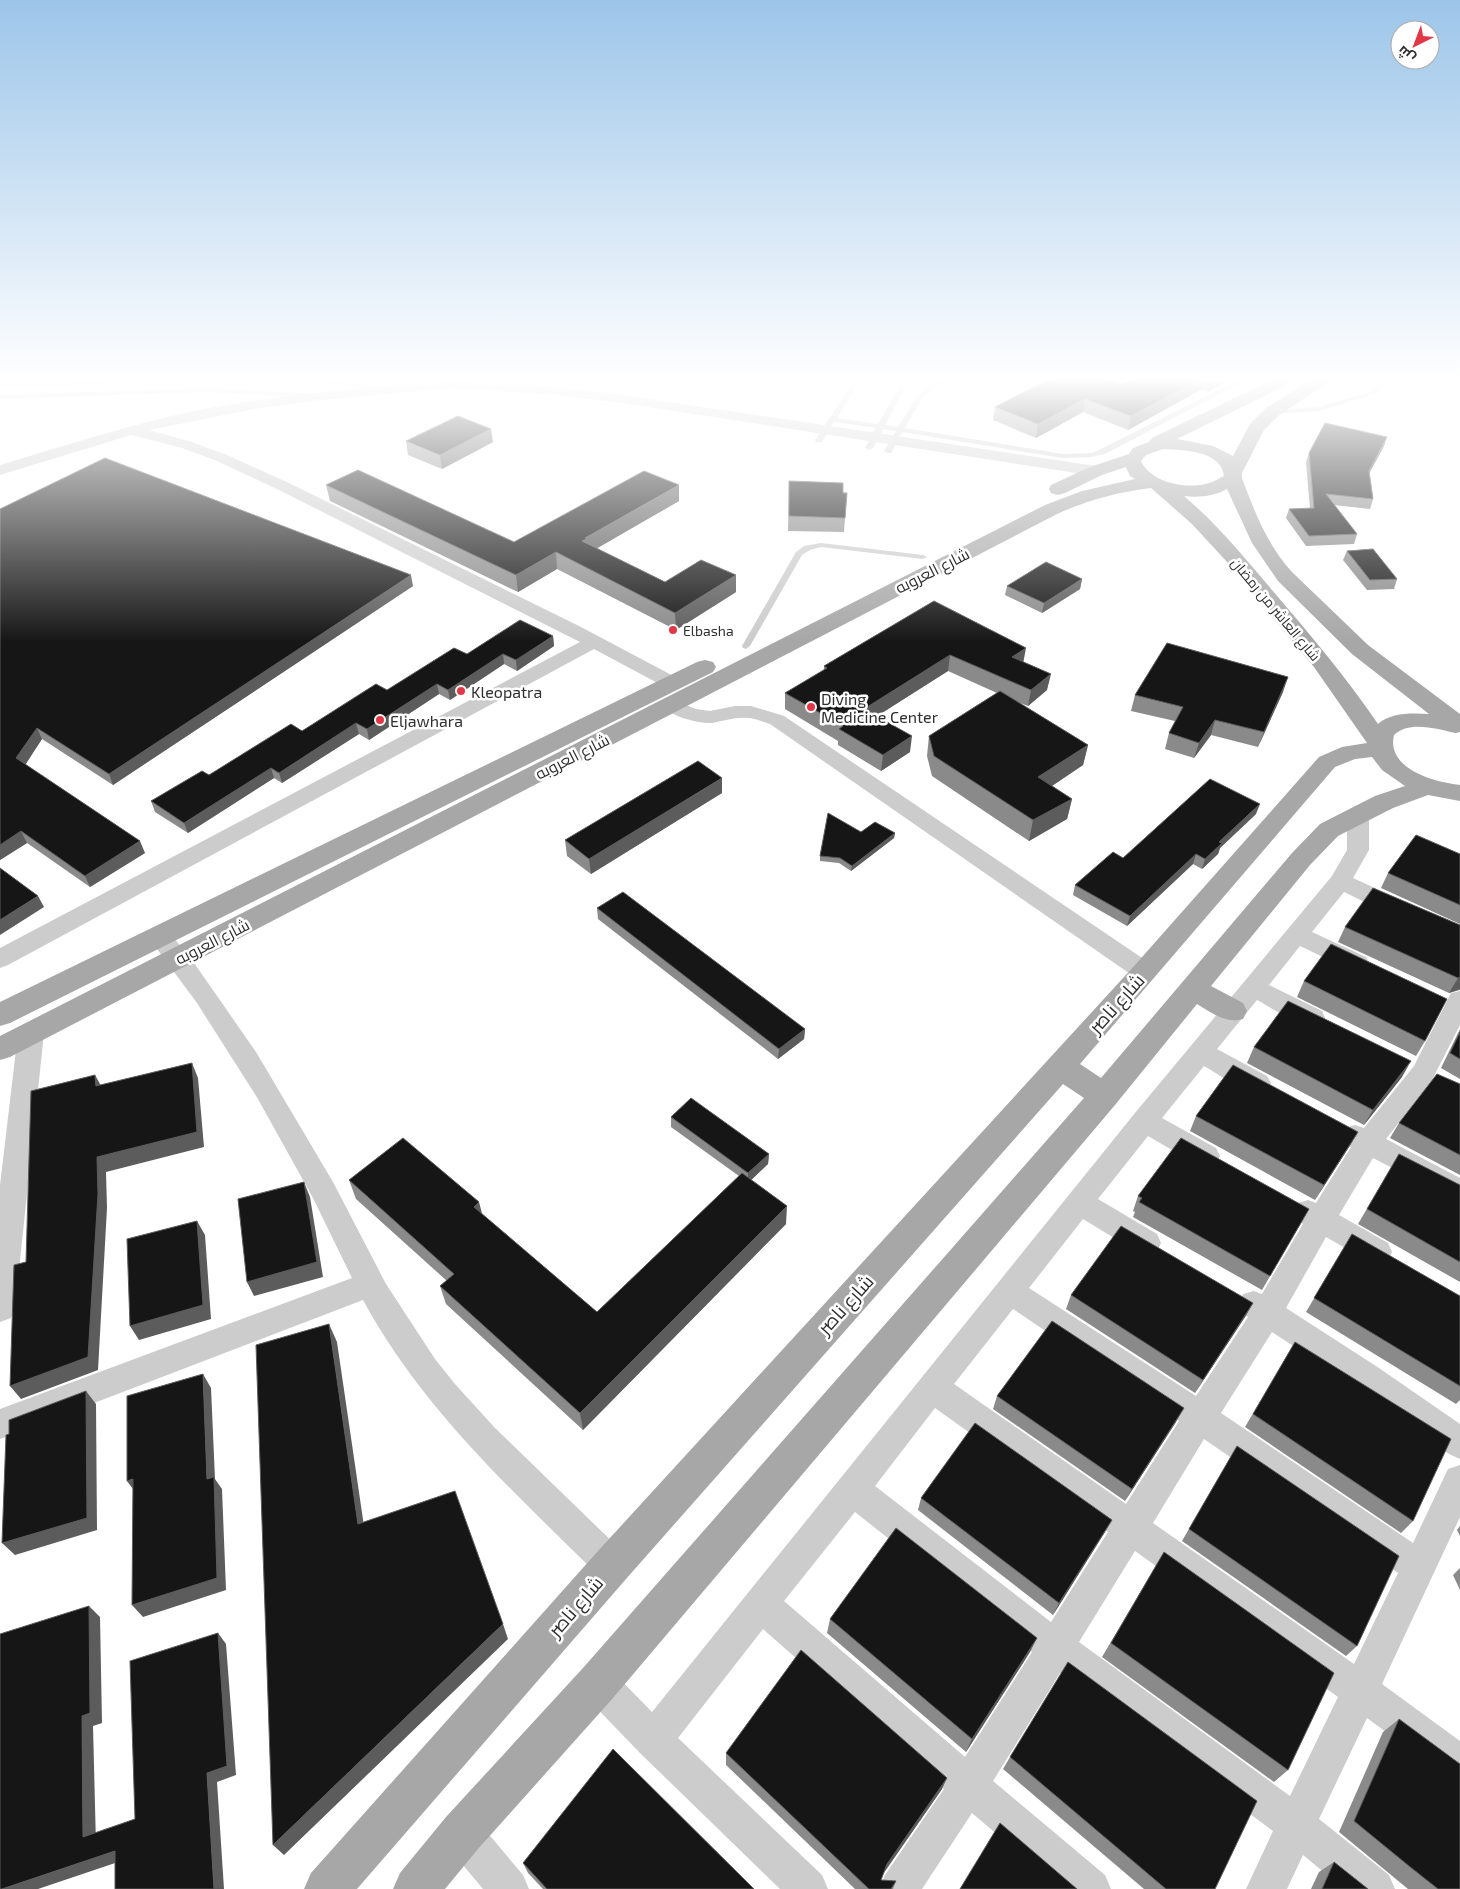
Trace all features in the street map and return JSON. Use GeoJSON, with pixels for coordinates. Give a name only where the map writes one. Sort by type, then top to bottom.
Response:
{"type":"FeatureCollection","features":[{"type":"Feature","properties":{"kind":"main road","name":"شارع العروبه"},"geometry":{"type":"LineString","coordinates":[[0,1049],[178,959],[671,694],[746,646],[1108,466]]}},
{"type":"Feature","properties":{"kind":"main road","name":"شارع العاشر من رمضان"},"geometry":{"type":"LineString","coordinates":[[1132,466],[1134,470],[1183,503],[1208,528],[1310,647],[1352,702],[1388,763],[1399,772],[1447,792]]}},
{"type":"Feature","properties":{"kind":"main road"},"geometry":{"type":"LineString","coordinates":[[1231,466],[1234,474]]}},
{"type":"Feature","properties":{"kind":"main road"},"geometry":{"type":"LineString","coordinates":[[1154,484],[1176,490],[1195,492],[1212,490],[1226,485],[1238,466]]}},
{"type":"Feature","properties":{"kind":"main road","name":"شارع العاشر من رمضان"},"geometry":{"type":"LineString","coordinates":[[1234,474],[1242,506],[1256,535],[1276,565],[1334,628],[1379,666],[1460,726]]}},
{"type":"Feature","properties":{"kind":"main road","name":"شارع العروبه"},"geometry":{"type":"LineString","coordinates":[[0,1015],[671,694],[1052,508],[1080,496],[1113,487],[1154,484]]}},
{"type":"Feature","properties":{"kind":"main road"},"geometry":{"type":"LineString","coordinates":[[1380,747],[1384,732],[1396,724],[1416,720],[1440,721],[1460,726]]}},
{"type":"Feature","properties":{"kind":"main road","name":"شارع ناصر"},"geometry":{"type":"LineString","coordinates":[[327,1889],[612,1565],[1145,972],[1327,762],[1350,752],[1380,747]]}},
{"type":"Feature","properties":{"kind":"main road"},"geometry":{"type":"LineString","coordinates":[[416,1889],[462,1833],[598,1683],[1104,1096],[1301,859],[1329,830],[1384,802],[1447,792]]}},
{"type":"Feature","properties":{"kind":"main road"},"geometry":{"type":"LineString","coordinates":[[1192,989],[1233,1011]]}},
{"type":"Feature","properties":{"kind":"main road"},"geometry":{"type":"LineString","coordinates":[[1059,1066],[1104,1096]]}},
{"type":"Feature","properties":{"kind":"street"},"geometry":{"type":"LineString","coordinates":[[0,470],[13,466]]}},
{"type":"Feature","properties":{"kind":"street"},"geometry":{"type":"LineString","coordinates":[[239,466],[594,642],[671,694],[697,715],[710,717],[734,712],[751,712],[777,720],[1145,972]]}},
{"type":"Feature","properties":{"kind":"street"},"geometry":{"type":"LineString","coordinates":[[1032,466],[1086,476],[1113,487]]}},
{"type":"Feature","properties":{"kind":"street"},"geometry":{"type":"LineString","coordinates":[[1032,466],[1086,476]]}},
{"type":"Feature","properties":{"kind":"street"},"geometry":{"type":"LineString","coordinates":[[0,958],[594,642]]}},
{"type":"Feature","properties":{"kind":"street"},"geometry":{"type":"LineString","coordinates":[[653,1740],[1144,1121],[1340,881],[1358,850],[1358,814]]}},
{"type":"Feature","properties":{"kind":"street"},"geometry":{"type":"LineString","coordinates":[[1340,881],[1415,917]]}},
{"type":"Feature","properties":{"kind":"street"},"geometry":{"type":"LineString","coordinates":[[1296,934],[1374,971]]}},
{"type":"Feature","properties":{"kind":"street"},"geometry":{"type":"LineString","coordinates":[[160,937],[178,959],[281,1114],[393,1324],[444,1394],[476,1430],[612,1565]]}},
{"type":"Feature","properties":{"kind":"street"},"geometry":{"type":"LineString","coordinates":[[1252,988],[1337,1030]]}},
{"type":"Feature","properties":{"kind":"street"},"geometry":{"type":"LineString","coordinates":[[899,1889],[969,1785],[1268,1312],[1320,1219],[1368,1142],[1425,1074],[1453,1006]]}},
{"type":"Feature","properties":{"kind":"street"},"geometry":{"type":"LineString","coordinates":[[0,1308],[31,1033]]}},
{"type":"Feature","properties":{"kind":"street"},"geometry":{"type":"LineString","coordinates":[[1200,1052],[1276,1092]]}},
{"type":"Feature","properties":{"kind":"street"},"geometry":{"type":"LineString","coordinates":[[1144,1121],[1226,1167]]}},
{"type":"Feature","properties":{"kind":"street"},"geometry":{"type":"LineString","coordinates":[[1334,1124],[1460,1190]]}},
{"type":"Feature","properties":{"kind":"street"},"geometry":{"type":"LineString","coordinates":[[1286,1200],[1403,1266]]}},
{"type":"Feature","properties":{"kind":"street"},"geometry":{"type":"LineString","coordinates":[[1080,1202],[1168,1255]]}},
{"type":"Feature","properties":{"kind":"street"},"geometry":{"type":"LineString","coordinates":[[0,1424],[371,1284]]}},
{"type":"Feature","properties":{"kind":"street"},"geometry":{"type":"LineString","coordinates":[[1227,1289],[1268,1312],[1365,1376],[1460,1443]]}},
{"type":"Feature","properties":{"kind":"street"},"geometry":{"type":"LineString","coordinates":[[1010,1290],[1419,1567]]}},
{"type":"Feature","properties":{"kind":"street"},"geometry":{"type":"LineString","coordinates":[[933,1388],[1130,1529],[1361,1690],[1460,1764]]}},
{"type":"Feature","properties":{"kind":"street"},"geometry":{"type":"LineString","coordinates":[[1266,1889],[1460,1481]]}},
{"type":"Feature","properties":{"kind":"street"},"geometry":{"type":"LineString","coordinates":[[852,1489],[1056,1647],[1297,1825],[1375,1889]]}},
{"type":"Feature","properties":{"kind":"street"},"geometry":{"type":"LineString","coordinates":[[761,1604],[881,1710],[1091,1889]]}},
{"type":"Feature","properties":{"kind":"street"},"geometry":{"type":"LineString","coordinates":[[598,1683],[796,1885]]}},
{"type":"Feature","properties":{"kind":"street"},"geometry":{"type":"LineString","coordinates":[[462,1833],[509,1889]]}},
{"type":"Feature","properties":{"kind":"lane"},"geometry":{"type":"LineString","coordinates":[[746,646],[799,554],[807,548],[821,545],[923,557]]}},
{"type":"Feature","properties":{"kind":"building"},"geometry":{"type":"Polygon","coordinates":[[[88,466],[126,466],[411,575],[109,774],[37,728],[16,758],[140,841],[85,876],[21,831],[0,845],[0,509],[88,466]]]}},
{"type":"Feature","properties":{"kind":"building"},"geometry":{"type":"Polygon","coordinates":[[[1310,466],[1372,466],[1369,471],[1373,499],[1326,494],[1357,534],[1309,536],[1289,509],[1314,508],[1310,466]]]}},
{"type":"Feature","properties":{"kind":"building"},"geometry":{"type":"Polygon","coordinates":[[[358,470],[514,542],[644,471],[679,485],[582,541],[665,582],[701,560],[736,575],[675,613],[556,552],[516,575],[326,485],[358,470]]]}},
{"type":"Feature","properties":{"kind":"building"},"geometry":{"type":"Polygon","coordinates":[[[789,481],[843,483],[843,493],[847,493],[845,518],[789,516],[789,481]]]}},
{"type":"Feature","properties":{"kind":"building"},"geometry":{"type":"Polygon","coordinates":[[[1373,549],[1397,579],[1370,580],[1347,551],[1373,549]]]}},
{"type":"Feature","properties":{"kind":"building"},"geometry":{"type":"Polygon","coordinates":[[[1046,562],[1082,579],[1044,603],[1007,586],[1046,562]]]}},
{"type":"Feature","properties":{"kind":"building"},"geometry":{"type":"Polygon","coordinates":[[[934,601],[1026,648],[1012,657],[1051,674],[1031,690],[950,655],[864,709],[912,736],[883,755],[839,729],[843,726],[785,693],[827,668],[824,666],[934,601]]]}},
{"type":"Feature","properties":{"kind":"building"},"geometry":{"type":"Polygon","coordinates":[[[520,620],[553,636],[516,660],[503,654],[448,690],[437,684],[367,729],[356,723],[279,773],[271,768],[184,823],[151,801],[202,771],[209,775],[291,724],[302,731],[376,684],[387,690],[454,648],[467,654],[520,620]]]}},
{"type":"Feature","properties":{"kind":"building"},"geometry":{"type":"Polygon","coordinates":[[[1167,643],[1288,677],[1264,732],[1215,720],[1199,743],[1169,733],[1183,707],[1135,695],[1167,643]]]}},
{"type":"Feature","properties":{"kind":"building"},"geometry":{"type":"Polygon","coordinates":[[[1000,691],[1088,745],[1038,777],[1072,799],[1033,820],[934,756],[929,736],[1000,691]]]}},
{"type":"Feature","properties":{"kind":"building"},"geometry":{"type":"Polygon","coordinates":[[[698,761],[722,778],[589,859],[565,840],[698,761]]]}},
{"type":"Feature","properties":{"kind":"building"},"geometry":{"type":"Polygon","coordinates":[[[1210,779],[1260,804],[1219,842],[1222,843],[1205,859],[1196,854],[1130,916],[1075,885],[1113,852],[1123,858],[1210,779]]]}},
{"type":"Feature","properties":{"kind":"building"},"geometry":{"type":"Polygon","coordinates":[[[828,813],[861,832],[875,822],[895,833],[852,866],[840,858],[820,856],[828,813]]]}},
{"type":"Feature","properties":{"kind":"building"},"geometry":{"type":"Polygon","coordinates":[[[1416,835],[1460,854],[1460,905],[1388,873],[1416,835]]]}},
{"type":"Feature","properties":{"kind":"building"},"geometry":{"type":"Polygon","coordinates":[[[0,868],[38,896],[0,920],[0,868]]]}},
{"type":"Feature","properties":{"kind":"building"},"geometry":{"type":"Polygon","coordinates":[[[1373,888],[1460,925],[1460,977],[1458,978],[1345,927],[1373,888]]]}},
{"type":"Feature","properties":{"kind":"building"},"geometry":{"type":"Polygon","coordinates":[[[623,892],[805,1029],[779,1049],[597,908],[623,892]]]}},
{"type":"Feature","properties":{"kind":"building"},"geometry":{"type":"Polygon","coordinates":[[[1331,944],[1447,999],[1425,1041],[1304,981],[1331,944]]]}},
{"type":"Feature","properties":{"kind":"building"},"geometry":{"type":"Polygon","coordinates":[[[1288,1001],[1411,1061],[1373,1110],[1254,1047],[1288,1001]]]}},
{"type":"Feature","properties":{"kind":"building"},"geometry":{"type":"Polygon","coordinates":[[[1460,1032],[1460,1059],[1450,1053],[1460,1032]]]}},
{"type":"Feature","properties":{"kind":"building"},"geometry":{"type":"Polygon","coordinates":[[[192,1063],[197,1132],[97,1157],[98,1194],[88,1357],[10,1386],[14,1265],[26,1262],[31,1091],[95,1075],[96,1086],[192,1063]]]}},
{"type":"Feature","properties":{"kind":"building"},"geometry":{"type":"Polygon","coordinates":[[[1233,1065],[1358,1132],[1324,1185],[1196,1116],[1233,1065]]]}},
{"type":"Feature","properties":{"kind":"building"},"geometry":{"type":"Polygon","coordinates":[[[1437,1074],[1460,1084],[1460,1155],[1399,1123],[1437,1074]]]}},
{"type":"Feature","properties":{"kind":"building"},"geometry":{"type":"Polygon","coordinates":[[[691,1098],[769,1154],[748,1173],[671,1117],[691,1098]]]}},
{"type":"Feature","properties":{"kind":"building"},"geometry":{"type":"Polygon","coordinates":[[[403,1138],[479,1202],[474,1207],[597,1312],[742,1173],[787,1206],[580,1413],[440,1286],[454,1274],[349,1180],[403,1138]]]}},
{"type":"Feature","properties":{"kind":"building"},"geometry":{"type":"Polygon","coordinates":[[[1181,1138],[1309,1209],[1270,1276],[1139,1202],[1142,1198],[1138,1196],[1181,1138]]]}},
{"type":"Feature","properties":{"kind":"building"},"geometry":{"type":"Polygon","coordinates":[[[1399,1154],[1460,1185],[1460,1262],[1367,1209],[1399,1154]]]}},
{"type":"Feature","properties":{"kind":"building"},"geometry":{"type":"Polygon","coordinates":[[[304,1182],[317,1262],[247,1282],[238,1199],[304,1182]]]}},
{"type":"Feature","properties":{"kind":"building"},"geometry":{"type":"Polygon","coordinates":[[[197,1221],[203,1305],[130,1326],[127,1239],[197,1221]]]}},
{"type":"Feature","properties":{"kind":"building"},"geometry":{"type":"Polygon","coordinates":[[[1121,1226],[1253,1303],[1203,1380],[1071,1295],[1121,1226]]]}},
{"type":"Feature","properties":{"kind":"building"},"geometry":{"type":"Polygon","coordinates":[[[1352,1234],[1460,1296],[1460,1386],[1314,1298],[1352,1234]]]}},
{"type":"Feature","properties":{"kind":"building"},"geometry":{"type":"Polygon","coordinates":[[[1052,1321],[1184,1408],[1132,1489],[997,1396],[1052,1321]]]}},
{"type":"Feature","properties":{"kind":"building"},"geometry":{"type":"Polygon","coordinates":[[[329,1324],[358,1524],[455,1491],[503,1624],[273,1845],[256,1345],[329,1324]]]}},
{"type":"Feature","properties":{"kind":"building"},"geometry":{"type":"Polygon","coordinates":[[[1295,1342],[1451,1439],[1413,1521],[1253,1414],[1295,1342]]]}},
{"type":"Feature","properties":{"kind":"building"},"geometry":{"type":"Polygon","coordinates":[[[203,1374],[207,1479],[214,1477],[217,1578],[132,1605],[133,1479],[127,1481],[127,1396],[203,1374]]]}},
{"type":"Feature","properties":{"kind":"building"},"geometry":{"type":"Polygon","coordinates":[[[86,1391],[87,1518],[2,1543],[6,1435],[9,1434],[9,1420],[86,1391]]]}},
{"type":"Feature","properties":{"kind":"building"},"geometry":{"type":"Polygon","coordinates":[[[975,1423],[1112,1520],[1059,1603],[921,1498],[975,1423]]]}},
{"type":"Feature","properties":{"kind":"building"},"geometry":{"type":"Polygon","coordinates":[[[1237,1446],[1399,1556],[1357,1646],[1189,1529],[1237,1446]]]}},
{"type":"Feature","properties":{"kind":"building"},"geometry":{"type":"Polygon","coordinates":[[[896,1528],[1037,1638],[972,1739],[830,1619],[896,1528]]]}},
{"type":"Feature","properties":{"kind":"building"},"geometry":{"type":"Polygon","coordinates":[[[1164,1552],[1334,1673],[1288,1770],[1111,1643],[1164,1552]]]}},
{"type":"Feature","properties":{"kind":"building"},"geometry":{"type":"Polygon","coordinates":[[[89,1606],[90,1713],[82,1716],[83,1837],[135,1819],[130,1661],[218,1633],[227,1766],[207,1773],[214,1889],[115,1889],[115,1851],[0,1889],[0,1634],[89,1606]]]}},
{"type":"Feature","properties":{"kind":"building"},"geometry":{"type":"Polygon","coordinates":[[[801,1650],[947,1778],[887,1864],[881,1880],[896,1881],[891,1889],[869,1889],[726,1753],[801,1650]]]}},
{"type":"Feature","properties":{"kind":"building"},"geometry":{"type":"Polygon","coordinates":[[[1068,1662],[1257,1801],[1215,1889],[1166,1889],[1010,1757],[1068,1662]]]}},
{"type":"Feature","properties":{"kind":"building"},"geometry":{"type":"Polygon","coordinates":[[[1399,1719],[1460,1764],[1460,1889],[1438,1889],[1354,1821],[1399,1719]]]}},
{"type":"Feature","properties":{"kind":"building"},"geometry":{"type":"Polygon","coordinates":[[[613,1749],[754,1889],[547,1889],[523,1863],[613,1749]]]}},
{"type":"Feature","properties":{"kind":"building"},"geometry":{"type":"Polygon","coordinates":[[[1000,1823],[1077,1889],[960,1889],[1000,1823]]]}},
{"type":"Feature","properties":{"kind":"building"},"geometry":{"type":"Polygon","coordinates":[[[1334,1862],[1368,1889],[1322,1889],[1334,1862]]]}},
{"type":"Feature","properties":{"kind":"place","name":"Elbasha"},"geometry":{"type":"Point","coordinates":[673,630]}},
{"type":"Feature","properties":{"kind":"place","name":"Kleopatra"},"geometry":{"type":"Point","coordinates":[461,691]}},
{"type":"Feature","properties":{"kind":"place","name":"Diving Medicine Center"},"geometry":{"type":"Point","coordinates":[811,707]}},
{"type":"Feature","properties":{"kind":"place","name":"Eljawhara"},"geometry":{"type":"Point","coordinates":[380,720]}}]}
